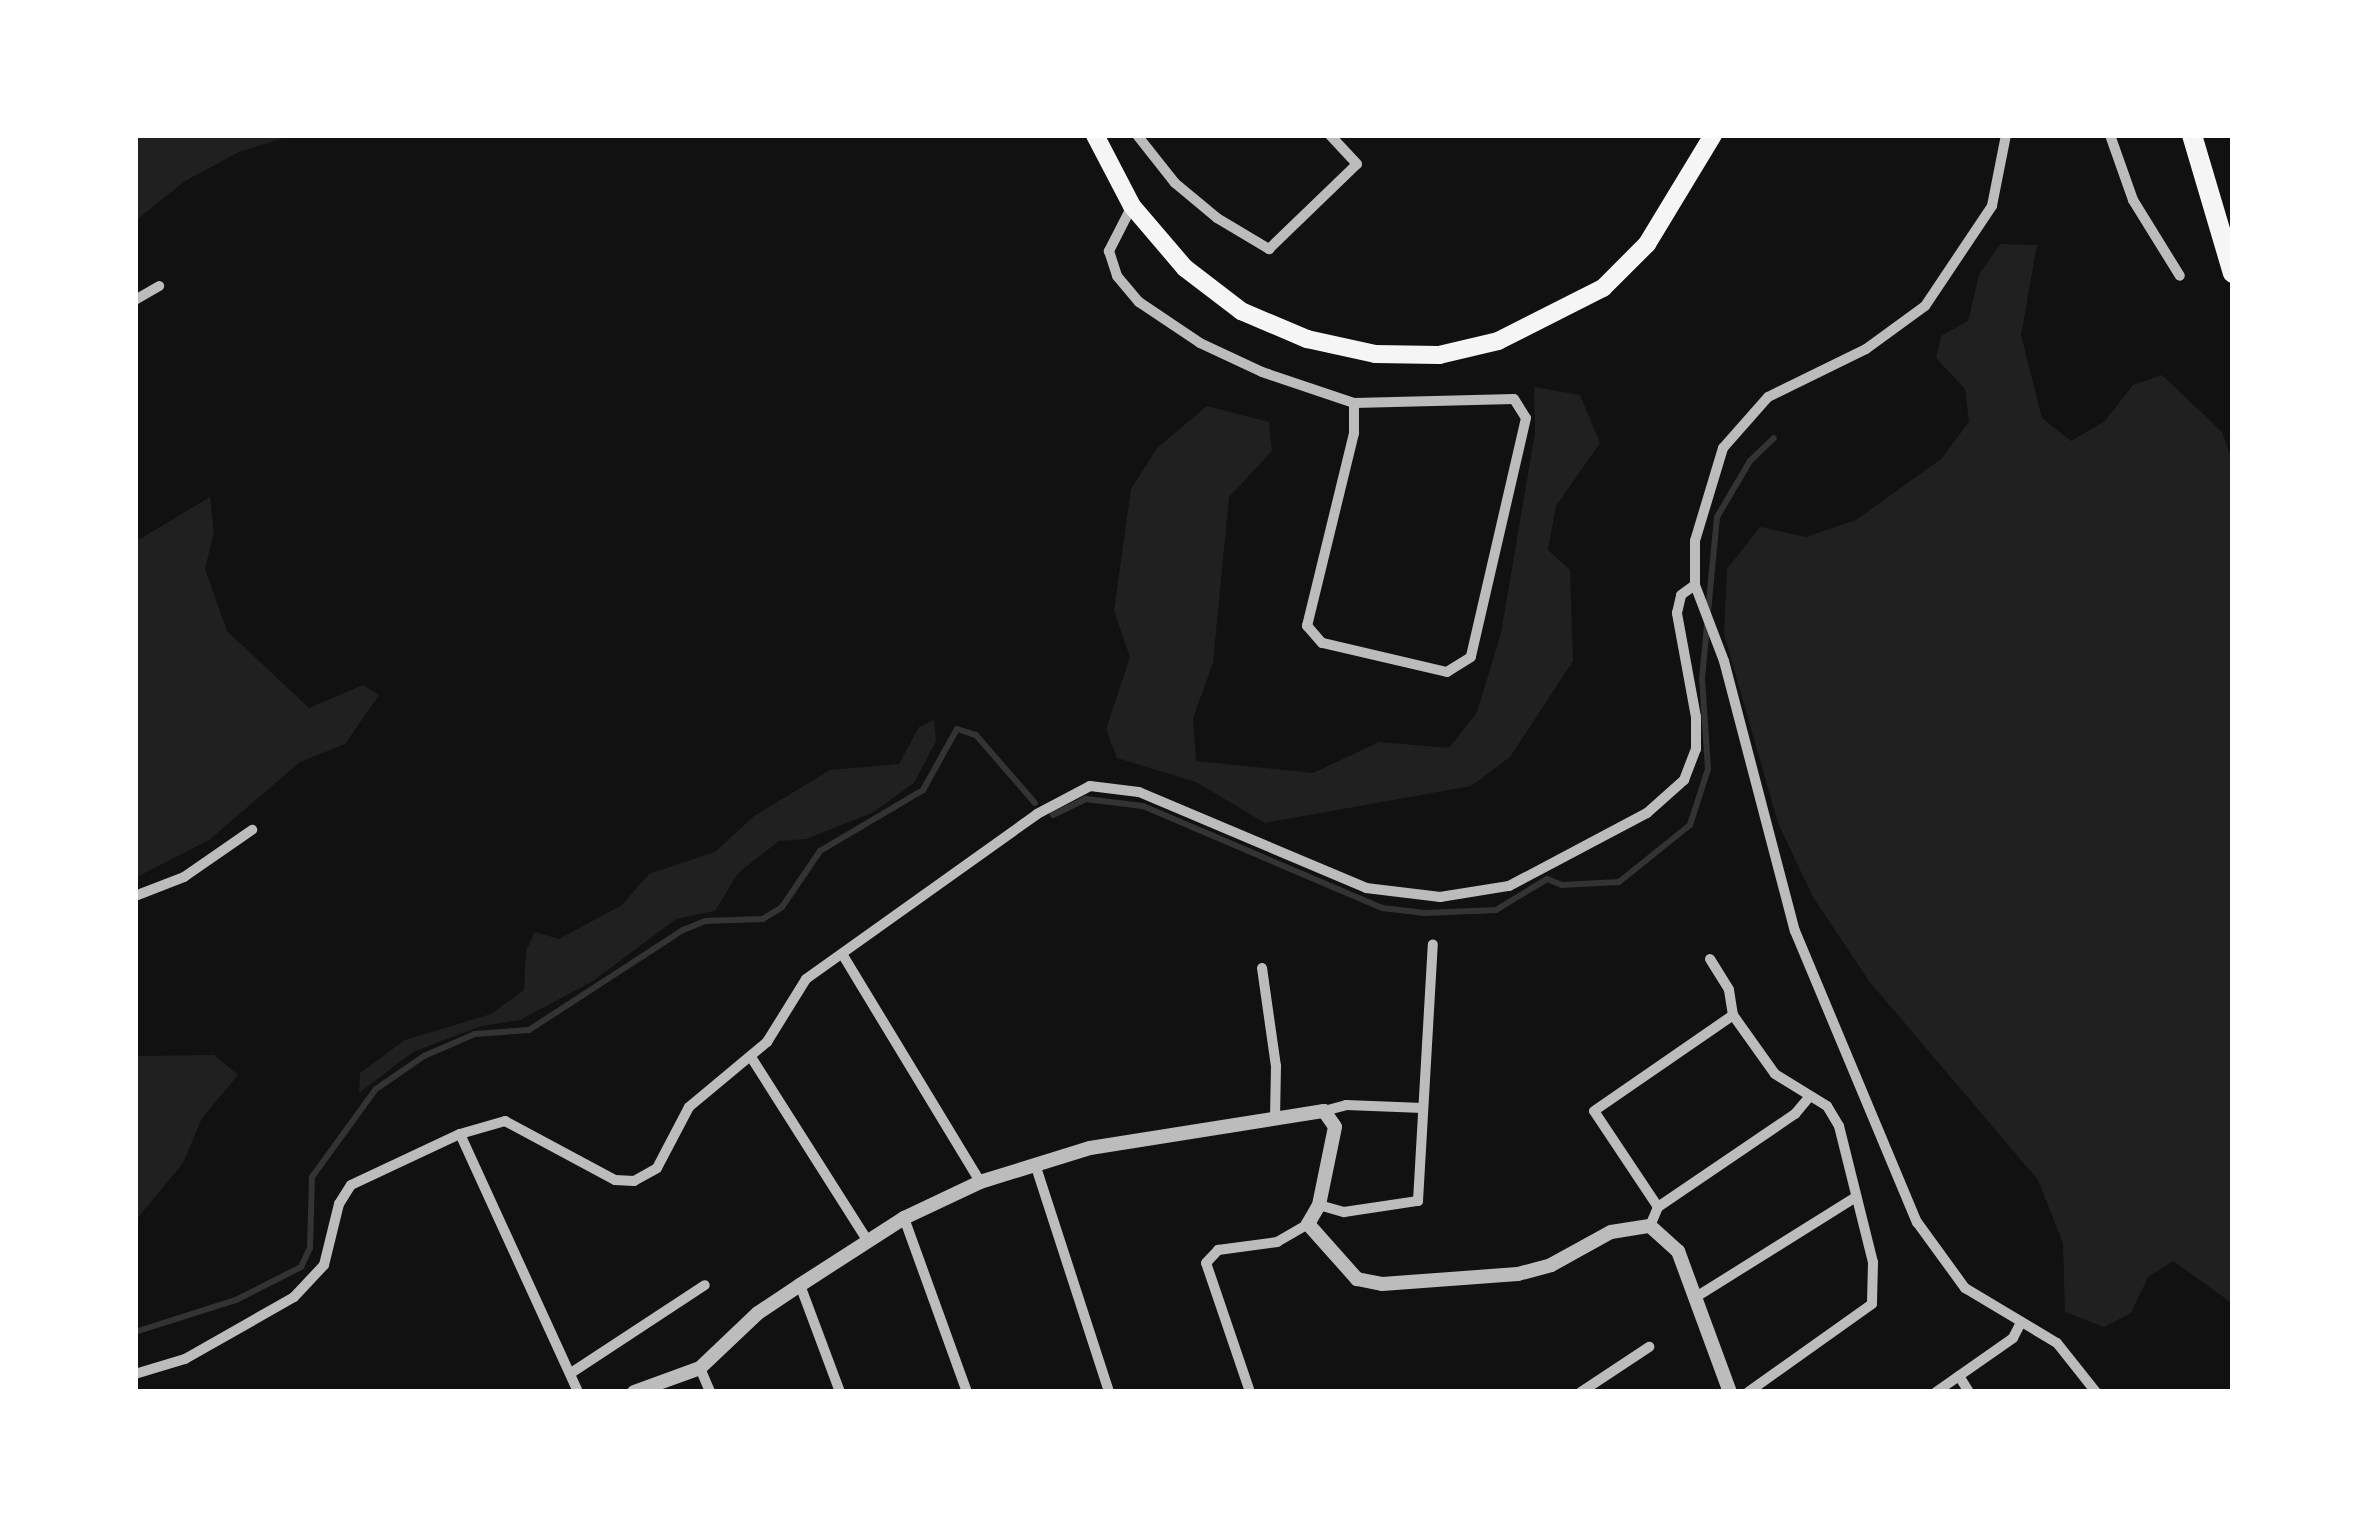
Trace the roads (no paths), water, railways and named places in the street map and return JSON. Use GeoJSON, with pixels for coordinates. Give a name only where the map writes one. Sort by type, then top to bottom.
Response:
{"type":"FeatureCollection","features":[{"type":"Feature","properties":{"kind":"highway"},"geometry":{"type":"LineString","coordinates":[[2192,135],[2233,273]]}},
{"type":"Feature","properties":{"kind":"main road"},"geometry":{"type":"LineString","coordinates":[[1094,135],[1132,206],[1185,268],[1241,311],[1307,339],[1376,354],[1439,355],[1498,342],[1602,288],[1647,244],[1713,135]]}},
{"type":"Feature","properties":{"kind":"street"},"geometry":{"type":"LineString","coordinates":[[1137,135],[1203,206],[1269,249],[1357,164],[1330,135]]}},
{"type":"Feature","properties":{"kind":"street"},"geometry":{"type":"LineString","coordinates":[[2006,135],[1992,206],[1925,306],[1866,349],[1768,397],[1723,448],[1695,541],[1696,586],[1724,661],[1795,931],[1917,1222],[1965,1288],[2057,1343],[2096,1392]]}},
{"type":"Feature","properties":{"kind":"street"},"geometry":{"type":"LineString","coordinates":[[2110,135],[2133,200],[2180,276]]}},
{"type":"Feature","properties":{"kind":"street"},"geometry":{"type":"LineString","coordinates":[[1132,206],[1109,251],[1117,276],[1139,302],[1247,365],[1354,404],[1514,399],[1526,418],[1471,657],[1447,672],[1322,643],[1308,626],[1354,433],[1354,404]]}},
{"type":"Feature","properties":{"kind":"street"},"geometry":{"type":"LineString","coordinates":[[135,300],[159,286]]}},
{"type":"Feature","properties":{"kind":"street"},"geometry":{"type":"LineString","coordinates":[[135,1374],[184,1358],[294,1298],[324,1265],[339,1204],[351,1185],[460,1134],[504,1121],[600,1174],[634,1181],[656,1168],[703,1091],[750,1057],[806,980],[844,957],[942,880],[1052,804],[1090,786],[1139,792],[1366,888],[1440,897],[1509,886],[1647,813],[1684,780],[1696,750],[1696,716],[1677,612],[1681,594],[1696,586]]}},
{"type":"Feature","properties":{"kind":"street"},"geometry":{"type":"LineString","coordinates":[[135,896],[184,877],[252,830]]}},
{"type":"Feature","properties":{"kind":"street"},"geometry":{"type":"LineString","coordinates":[[1319,1205],[1344,1212],[1418,1201],[1433,944]]}},
{"type":"Feature","properties":{"kind":"street"},"geometry":{"type":"LineString","coordinates":[[844,957],[980,1182]]}},
{"type":"Feature","properties":{"kind":"street"},"geometry":{"type":"LineString","coordinates":[[1710,959],[1728,990],[1733,1015],[1775,1074],[1827,1106],[1839,1126],[1874,1262],[1872,1304],[1748,1392]]}},
{"type":"Feature","properties":{"kind":"street"},"geometry":{"type":"LineString","coordinates":[[1262,968],[1276,1066],[1275,1118]]}},
{"type":"Feature","properties":{"kind":"street"},"geometry":{"type":"LineString","coordinates":[[1658,1207],[1594,1111],[1733,1015]]}},
{"type":"Feature","properties":{"kind":"street"},"geometry":{"type":"LineString","coordinates":[[750,1057],[867,1240]]}},
{"type":"Feature","properties":{"kind":"street"},"geometry":{"type":"LineString","coordinates":[[1650,1226],[1658,1207],[1795,1114],[1810,1096]]}},
{"type":"Feature","properties":{"kind":"street"},"geometry":{"type":"LineString","coordinates":[[634,1392],[700,1368],[758,1313],[800,1284],[904,1218],[980,1182],[1090,1148],[1346,1105],[1423,1108]]}},
{"type":"Feature","properties":{"kind":"street"},"geometry":{"type":"LineString","coordinates":[[1250,1392],[1206,1263],[1218,1250],[1277,1242],[1308,1224],[1319,1205],[1335,1126],[1324,1111]]}},
{"type":"Feature","properties":{"kind":"street"},"geometry":{"type":"LineString","coordinates":[[460,1134],[578,1392]]}},
{"type":"Feature","properties":{"kind":"street"},"geometry":{"type":"LineString","coordinates":[[1036,1164],[1109,1392]]}},
{"type":"Feature","properties":{"kind":"street"},"geometry":{"type":"LineString","coordinates":[[1696,1297],[1856,1197]]}},
{"type":"Feature","properties":{"kind":"street"},"geometry":{"type":"LineString","coordinates":[[904,1218],[967,1392]]}},
{"type":"Feature","properties":{"kind":"street"},"geometry":{"type":"LineString","coordinates":[[1308,1224],[1339,1265],[1357,1278],[1382,1284],[1518,1274],[1551,1265],[1611,1232],[1650,1226]]}},
{"type":"Feature","properties":{"kind":"street"},"geometry":{"type":"LineString","coordinates":[[1650,1226],[1678,1251],[1730,1392]]}},
{"type":"Feature","properties":{"kind":"street"},"geometry":{"type":"LineString","coordinates":[[800,1284],[840,1392]]}},
{"type":"Feature","properties":{"kind":"street"},"geometry":{"type":"LineString","coordinates":[[570,1373],[705,1285]]}},
{"type":"Feature","properties":{"kind":"street"},"geometry":{"type":"LineString","coordinates":[[1936,1392],[2013,1338],[2021,1322]]}},
{"type":"Feature","properties":{"kind":"street"},"geometry":{"type":"LineString","coordinates":[[1585,1391],[1649,1347]]}},
{"type":"Feature","properties":{"kind":"street"},"geometry":{"type":"LineString","coordinates":[[700,1368],[710,1392]]}},
{"type":"Feature","properties":{"kind":"street"},"geometry":{"type":"LineString","coordinates":[[1959,1376],[1969,1392]]}},
{"type":"Feature","properties":{"kind":"waterway"},"geometry":{"type":"LineString","coordinates":[[1708,612],[1717,517],[1750,461],[1774,438]]}},
{"type":"Feature","properties":{"kind":"waterway"},"geometry":{"type":"LineString","coordinates":[[1053,815],[1086,799],[1143,806],[1382,908],[1425,913],[1496,910],[1547,879],[1562,885],[1619,882],[1690,825],[1708,769],[1702,679],[1707,625]]}},
{"type":"Feature","properties":{"kind":"waterway"},"geometry":{"type":"LineString","coordinates":[[135,1332],[236,1300],[301,1267],[310,1248],[312,1177],[376,1089],[424,1056],[475,1034],[529,1030],[683,930],[705,921],[763,919],[782,907],[820,851],[923,790],[957,729],[976,735],[1035,803]]}}]}
